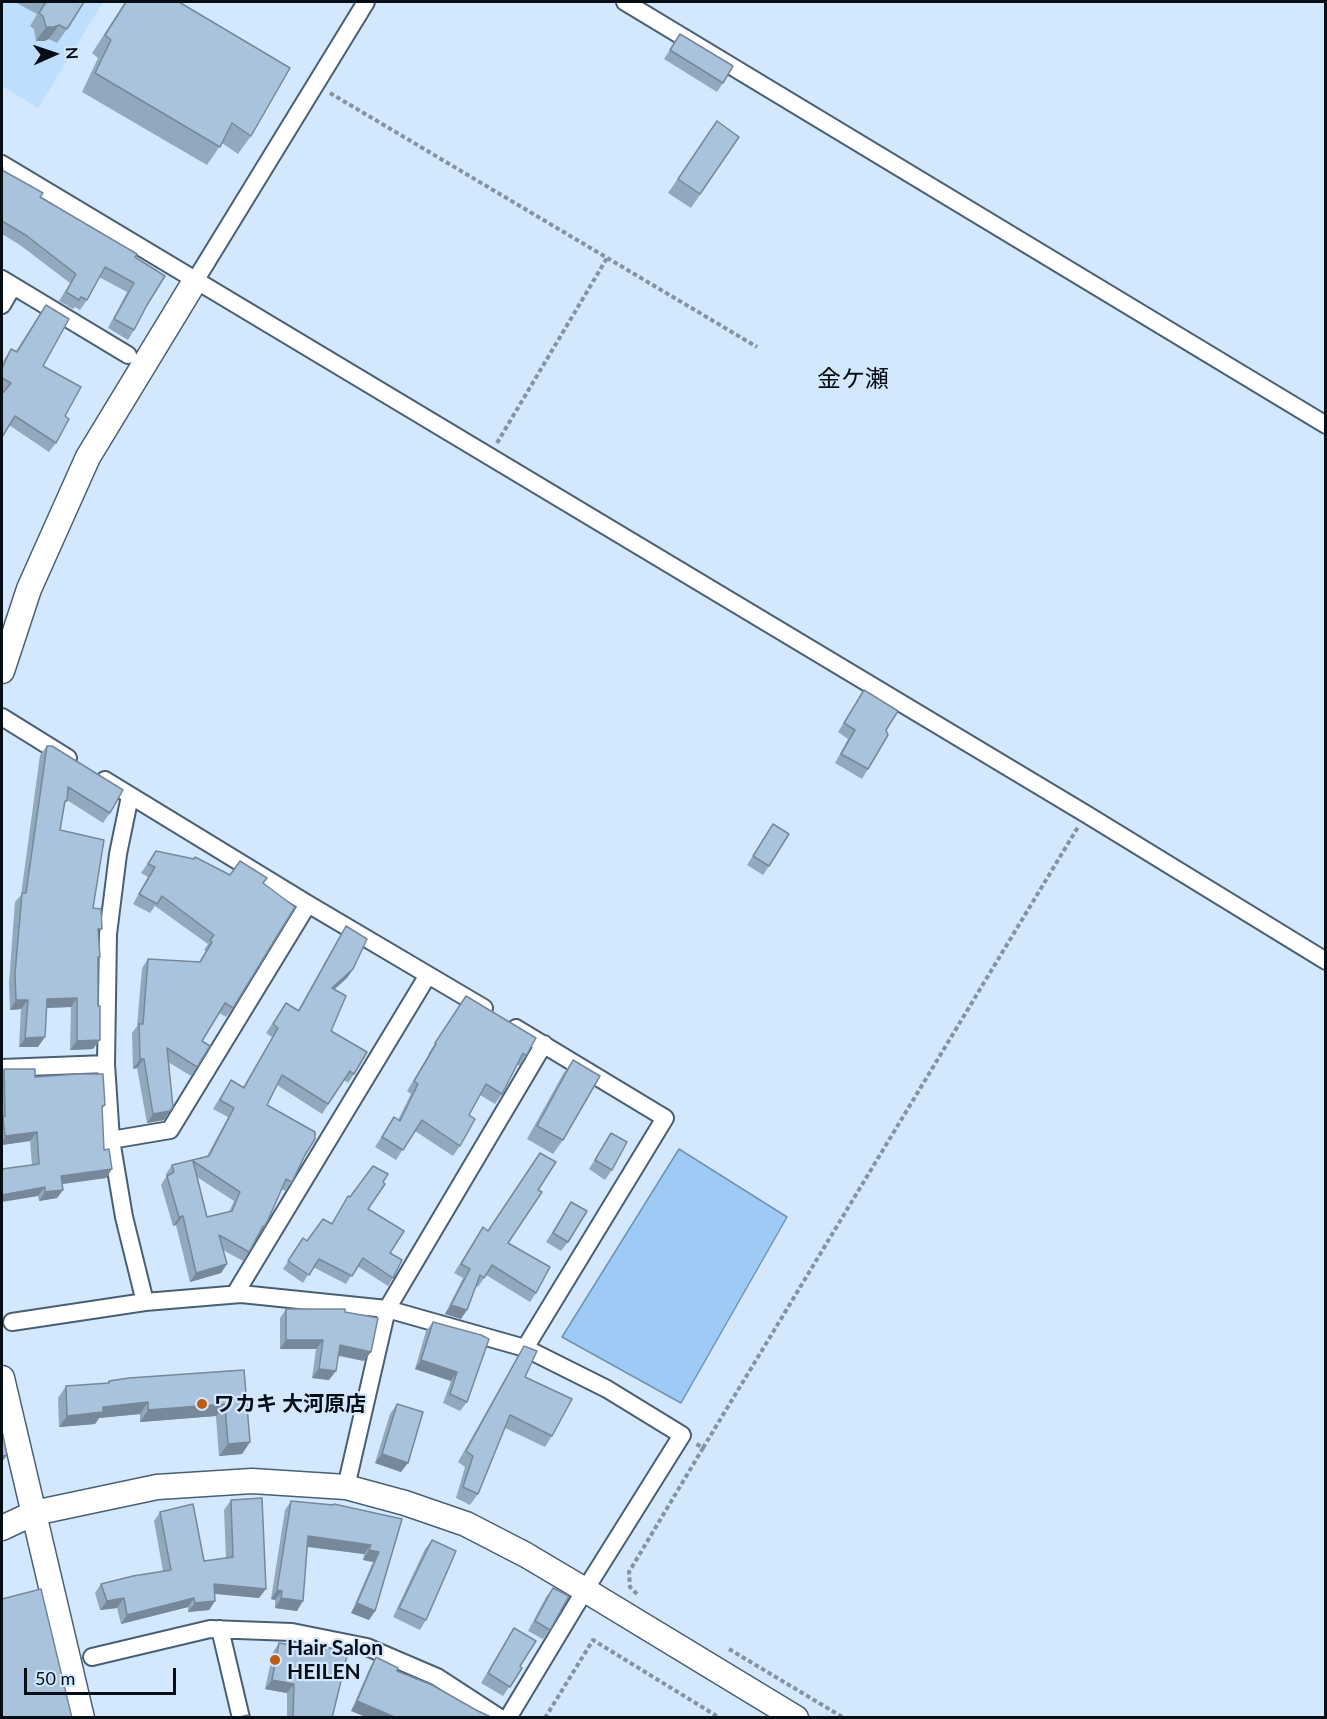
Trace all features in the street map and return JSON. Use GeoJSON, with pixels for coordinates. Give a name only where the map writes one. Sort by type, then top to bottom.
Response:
{"type":"FeatureCollection","features":[{"type":"Feature","properties":{"kind":"street"},"geometry":{"type":"LineString","coordinates":[[2,671],[29,589],[88,457],[366,2]]}},
{"type":"Feature","properties":{"kind":"street"},"geometry":{"type":"LineString","coordinates":[[625,2],[1326,425]]}},
{"type":"Feature","properties":{"kind":"street"},"geometry":{"type":"LineString","coordinates":[[2,164],[1086,814],[1326,962]]}},
{"type":"Feature","properties":{"kind":"street"},"geometry":{"type":"LineString","coordinates":[[2,304],[7,283],[128,355]]}},
{"type":"Feature","properties":{"kind":"street"},"geometry":{"type":"LineString","coordinates":[[2,717],[665,1118],[525,1348]]}},
{"type":"Feature","properties":{"kind":"street"},"geometry":{"type":"LineString","coordinates":[[130,796],[118,854],[108,933],[106,1064],[111,1140],[124,1217],[145,1302]]}},
{"type":"Feature","properties":{"kind":"street"},"geometry":{"type":"LineString","coordinates":[[111,1140],[170,1130],[308,904]]}},
{"type":"Feature","properties":{"kind":"street"},"geometry":{"type":"LineString","coordinates":[[235,1294],[428,975]]}},
{"type":"Feature","properties":{"kind":"street"},"geometry":{"type":"LineString","coordinates":[[346,1487],[387,1309],[544,1044]]}},
{"type":"Feature","properties":{"kind":"street"},"geometry":{"type":"LineString","coordinates":[[2,1068],[106,1064]]}},
{"type":"Feature","properties":{"kind":"street"},"geometry":{"type":"LineString","coordinates":[[12,1322],[145,1302],[235,1294],[387,1309],[525,1348],[607,1389],[682,1435],[508,1718]]}},
{"type":"Feature","properties":{"kind":"street"},"geometry":{"type":"LineString","coordinates":[[2,1378],[82,1718]]}},
{"type":"Feature","properties":{"kind":"street"},"geometry":{"type":"LineString","coordinates":[[2,1528],[34,1513],[157,1487],[252,1481],[346,1487],[405,1503],[466,1524],[585,1590],[796,1718]]}},
{"type":"Feature","properties":{"kind":"street"},"geometry":{"type":"LineString","coordinates":[[92,1657],[210,1629],[292,1632],[367,1647],[436,1677],[500,1718]]}},
{"type":"Feature","properties":{"kind":"street"},"geometry":{"type":"LineString","coordinates":[[220,1629],[241,1718]]}},
{"type":"Feature","properties":{"kind":"path"},"geometry":{"type":"LineString","coordinates":[[315,84],[757,347]]}},
{"type":"Feature","properties":{"kind":"path"},"geometry":{"type":"LineString","coordinates":[[489,456],[607,258]]}},
{"type":"Feature","properties":{"kind":"path"},"geometry":{"type":"LineString","coordinates":[[645,1599],[630,1587],[629,1572],[1086,814]]}},
{"type":"Feature","properties":{"kind":"path"},"geometry":{"type":"LineString","coordinates":[[682,1435],[702,1448]]}},
{"type":"Feature","properties":{"kind":"path"},"geometry":{"type":"LineString","coordinates":[[545,1718],[592,1640],[720,1718]]}},
{"type":"Feature","properties":{"kind":"path"},"geometry":{"type":"LineString","coordinates":[[724,1647],[844,1718]]}},
{"type":"Feature","properties":{"kind":"path"},"geometry":{"type":"LineString","coordinates":[[820,1712],[824,1706]]}},
{"type":"Feature","properties":{"kind":"shaded area"},"geometry":{"type":"Polygon","coordinates":[[[2,2],[103,2],[38,108],[2,86],[2,2]]]}},
{"type":"Feature","properties":{"kind":"shaded area"},"geometry":{"type":"Polygon","coordinates":[[[679,1149],[787,1217],[681,1403],[562,1337],[679,1149]]]}},
{"type":"Feature","properties":{"kind":"building"},"geometry":{"type":"Polygon","coordinates":[[[46,2],[84,2],[67,29],[59,25],[46,27],[43,16],[39,13],[46,2]]]}},
{"type":"Feature","properties":{"kind":"building"},"geometry":{"type":"Polygon","coordinates":[[[126,2],[179,2],[290,68],[251,136],[232,123],[220,147],[95,73],[111,40],[105,35],[126,2]]]}},
{"type":"Feature","properties":{"kind":"building"},"geometry":{"type":"Polygon","coordinates":[[[680,34],[733,66],[723,83],[670,50],[680,34]]]}},
{"type":"Feature","properties":{"kind":"building"},"geometry":{"type":"Polygon","coordinates":[[[717,121],[739,137],[700,194],[678,179],[717,121]]]}},
{"type":"Feature","properties":{"kind":"building"},"geometry":{"type":"Polygon","coordinates":[[[2,170],[43,193],[40,197],[137,254],[135,257],[165,276],[134,330],[114,319],[134,283],[105,267],[87,300],[81,297],[79,300],[66,292],[76,274],[27,236],[2,221],[2,170]]]}},
{"type":"Feature","properties":{"kind":"building"},"geometry":{"type":"Polygon","coordinates":[[[46,305],[69,319],[43,366],[81,387],[65,416],[69,419],[56,443],[15,416],[2,437],[2,394],[11,383],[2,378],[2,368],[11,349],[17,352],[46,305]]]}},
{"type":"Feature","properties":{"kind":"building"},"geometry":{"type":"Polygon","coordinates":[[[864,690],[898,711],[886,730],[888,735],[868,769],[841,754],[855,730],[844,723],[864,690]]]}},
{"type":"Feature","properties":{"kind":"building"},"geometry":{"type":"Polygon","coordinates":[[[47,746],[52,746],[123,790],[110,813],[68,787],[60,830],[104,840],[93,908],[101,909],[102,929],[98,929],[100,1040],[77,1041],[77,998],[47,999],[45,1037],[25,1038],[28,1000],[16,1000],[15,974],[22,893],[26,893],[47,746]]]}},
{"type":"Feature","properties":{"kind":"building"},"geometry":{"type":"Polygon","coordinates":[[[773,824],[789,834],[769,866],[753,856],[773,824]]]}},
{"type":"Feature","properties":{"kind":"building"},"geometry":{"type":"Polygon","coordinates":[[[156,851],[194,859],[195,857],[230,875],[240,861],[267,878],[263,883],[295,907],[233,1008],[225,1003],[202,1041],[210,1046],[197,1067],[167,1048],[173,1107],[170,1111],[153,1114],[144,1059],[140,1059],[139,1024],[143,1024],[148,959],[200,962],[214,935],[162,896],[157,904],[139,894],[155,867],[148,864],[156,851]]]}},
{"type":"Feature","properties":{"kind":"building"},"geometry":{"type":"Polygon","coordinates":[[[346,926],[367,939],[353,969],[332,988],[346,996],[331,1031],[367,1052],[354,1074],[350,1071],[328,1104],[282,1075],[267,1105],[315,1132],[315,1139],[292,1182],[286,1179],[268,1220],[249,1252],[219,1235],[227,1264],[196,1273],[183,1216],[179,1217],[167,1176],[174,1172],[172,1165],[209,1156],[234,1108],[220,1100],[231,1080],[244,1088],[278,1028],[273,1024],[286,1003],[299,1011],[346,926]],[[193,1161],[207,1217],[232,1211],[240,1192],[193,1161]]]}},
{"type":"Feature","properties":{"kind":"building"},"geometry":{"type":"Polygon","coordinates":[[[466,996],[536,1038],[526,1056],[523,1053],[502,1094],[486,1084],[469,1115],[475,1119],[460,1146],[422,1120],[403,1150],[382,1137],[394,1117],[400,1121],[418,1084],[414,1081],[435,1043],[466,996]]]}},
{"type":"Feature","properties":{"kind":"building"},"geometry":{"type":"Polygon","coordinates":[[[573,1060],[600,1076],[563,1140],[537,1126],[573,1060]]]}},
{"type":"Feature","properties":{"kind":"building"},"geometry":{"type":"Polygon","coordinates":[[[4,1069],[35,1069],[35,1077],[103,1074],[104,1150],[109,1149],[112,1169],[61,1176],[63,1190],[45,1192],[45,1187],[2,1195],[2,1169],[39,1164],[37,1132],[5,1136],[4,1069]]]}},
{"type":"Feature","properties":{"kind":"building"},"geometry":{"type":"Polygon","coordinates":[[[611,1133],[627,1142],[612,1170],[595,1160],[611,1133]]]}},
{"type":"Feature","properties":{"kind":"building"},"geometry":{"type":"Polygon","coordinates":[[[540,1153],[556,1162],[538,1190],[542,1192],[508,1243],[550,1267],[536,1293],[492,1265],[484,1278],[480,1275],[467,1310],[451,1305],[470,1269],[461,1264],[483,1227],[488,1231],[540,1153]]]}},
{"type":"Feature","properties":{"kind":"building"},"geometry":{"type":"Polygon","coordinates":[[[373,1166],[388,1174],[383,1182],[385,1184],[368,1209],[404,1231],[390,1253],[402,1260],[393,1278],[363,1258],[352,1276],[319,1259],[309,1275],[288,1261],[303,1238],[307,1241],[323,1219],[332,1224],[348,1196],[350,1197],[373,1166]]]}},
{"type":"Feature","properties":{"kind":"building"},"geometry":{"type":"Polygon","coordinates":[[[571,1202],[587,1211],[568,1242],[553,1233],[571,1202]]]}},
{"type":"Feature","properties":{"kind":"building"},"geometry":{"type":"Polygon","coordinates":[[[286,1309],[345,1309],[345,1312],[378,1318],[371,1352],[340,1345],[336,1371],[319,1369],[323,1340],[286,1340],[286,1309]]]}},
{"type":"Feature","properties":{"kind":"building"},"geometry":{"type":"Polygon","coordinates":[[[433,1322],[489,1339],[467,1402],[450,1394],[457,1372],[421,1360],[433,1322]]]}},
{"type":"Feature","properties":{"kind":"building"},"geometry":{"type":"Polygon","coordinates":[[[524,1346],[537,1351],[525,1377],[572,1399],[552,1436],[510,1415],[478,1494],[463,1487],[473,1456],[466,1451],[524,1346]]]}},
{"type":"Feature","properties":{"kind":"building"},"geometry":{"type":"Polygon","coordinates":[[[244,1370],[250,1442],[228,1444],[225,1404],[148,1410],[148,1402],[103,1407],[103,1412],[67,1416],[66,1386],[109,1383],[109,1381],[129,1378],[244,1370]]]}},
{"type":"Feature","properties":{"kind":"building"},"geometry":{"type":"Polygon","coordinates":[[[397,1404],[423,1412],[408,1463],[382,1454],[397,1404]]]}},
{"type":"Feature","properties":{"kind":"building"},"geometry":{"type":"Polygon","coordinates":[[[2,1431],[7,1455],[2,1456],[2,1431]]]}},
{"type":"Feature","properties":{"kind":"building"},"geometry":{"type":"Polygon","coordinates":[[[262,1498],[266,1589],[214,1584],[215,1601],[195,1603],[194,1598],[127,1615],[124,1598],[107,1601],[101,1584],[171,1570],[160,1512],[193,1504],[204,1561],[233,1557],[231,1500],[262,1498]]]}},
{"type":"Feature","properties":{"kind":"building"},"geometry":{"type":"Polygon","coordinates":[[[291,1501],[334,1504],[402,1519],[375,1611],[357,1603],[379,1552],[369,1550],[371,1545],[308,1536],[303,1601],[281,1598],[282,1591],[277,1590],[291,1501]]]}},
{"type":"Feature","properties":{"kind":"building"},"geometry":{"type":"Polygon","coordinates":[[[432,1540],[456,1551],[426,1620],[399,1608],[432,1540]]]}},
{"type":"Feature","properties":{"kind":"building"},"geometry":{"type":"Polygon","coordinates":[[[553,1588],[569,1596],[550,1630],[535,1621],[553,1588]]]}},
{"type":"Feature","properties":{"kind":"building"},"geometry":{"type":"Polygon","coordinates":[[[41,1589],[72,1718],[2,1718],[2,1599],[41,1589]]]}},
{"type":"Feature","properties":{"kind":"building"},"geometry":{"type":"Polygon","coordinates":[[[514,1628],[536,1641],[510,1687],[488,1673],[514,1628]]]}},
{"type":"Feature","properties":{"kind":"building"},"geometry":{"type":"Polygon","coordinates":[[[279,1643],[325,1650],[326,1647],[348,1652],[332,1718],[293,1718],[294,1684],[272,1680],[279,1643]]]}},
{"type":"Feature","properties":{"kind":"building"},"geometry":{"type":"Polygon","coordinates":[[[376,1657],[398,1668],[397,1671],[432,1685],[493,1718],[397,1718],[357,1701],[376,1657]]]}},
{"type":"Feature","properties":{"kind":"place","name":"ワカキ 大河原店"},"geometry":{"type":"Point","coordinates":[202,1404]}},
{"type":"Feature","properties":{"kind":"place","name":"Hair Salon HEILEN"},"geometry":{"type":"Point","coordinates":[275,1660]}},
{"type":"Feature","properties":{"kind":"district","name":"金ケ瀬"},"geometry":{"type":"Point","coordinates":[853,379]}}]}
